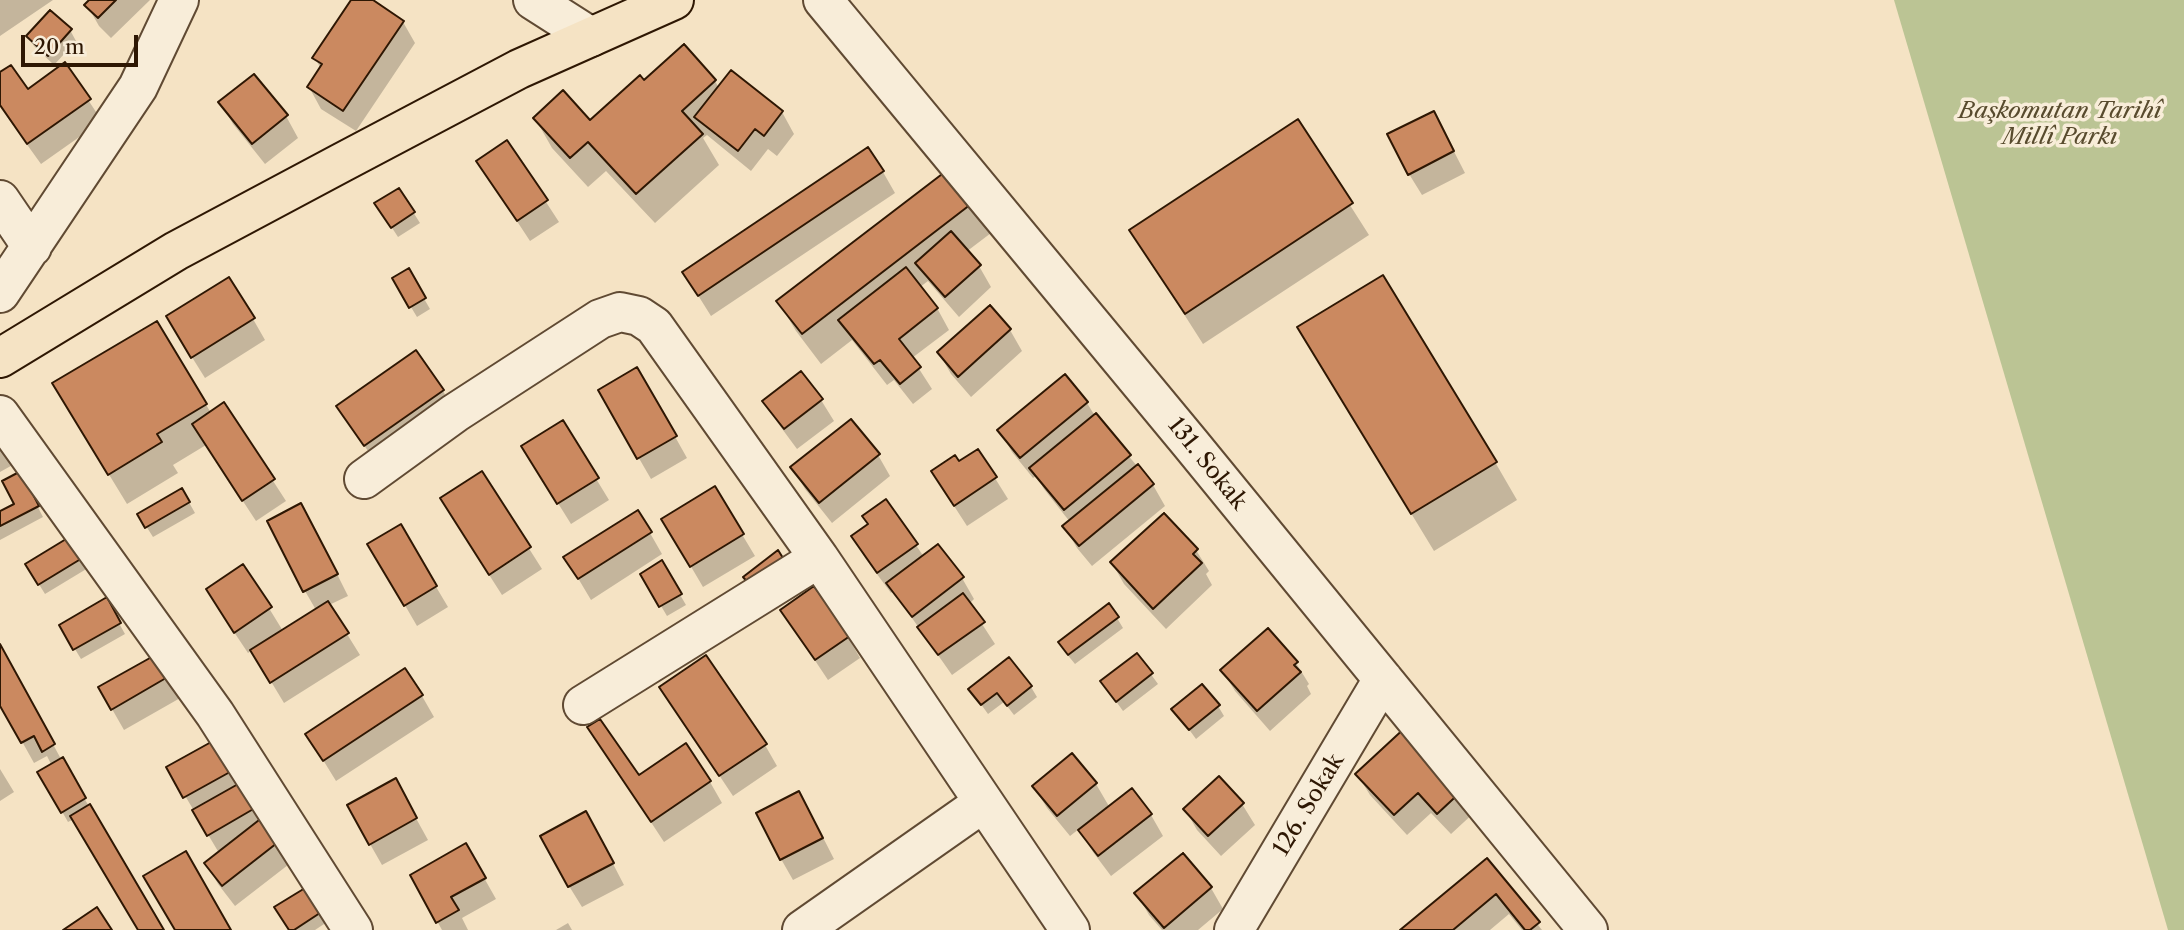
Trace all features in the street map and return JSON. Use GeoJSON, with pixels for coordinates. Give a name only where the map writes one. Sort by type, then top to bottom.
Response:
{"type":"FeatureCollection","features":[{"type":"Feature","properties":{"kind":"main road"},"geometry":{"type":"LineString","coordinates":[[0,358],[176,251],[519,69],[674,0]]}},
{"type":"Feature","properties":{"kind":"street"},"geometry":{"type":"LineString","coordinates":[[0,293],[138,86],[179,0]]}},
{"type":"Feature","properties":{"kind":"street"},"geometry":{"type":"LineString","coordinates":[[533,0],[591,37]]}},
{"type":"Feature","properties":{"kind":"street","name":"131. Sokak"},"geometry":{"type":"LineString","coordinates":[[823,0],[1586,929]]}},
{"type":"Feature","properties":{"kind":"street"},"geometry":{"type":"LineString","coordinates":[[0,200],[32,247]]}},
{"type":"Feature","properties":{"kind":"street"},"geometry":{"type":"LineString","coordinates":[[364,480],[456,413],[600,319],[620,312],[639,316],[654,326],[819,558],[1070,930]]}},
{"type":"Feature","properties":{"kind":"street"},"geometry":{"type":"LineString","coordinates":[[0,415],[215,714],[353,930]]}},
{"type":"Feature","properties":{"kind":"street"},"geometry":{"type":"LineString","coordinates":[[583,705],[819,558]]}},
{"type":"Feature","properties":{"kind":"street","name":"126. Sokak"},"geometry":{"type":"LineString","coordinates":[[1234,930],[1383,679]]}},
{"type":"Feature","properties":{"kind":"street"},"geometry":{"type":"LineString","coordinates":[[802,930],[983,803]]}},
{"type":"Feature","properties":{"kind":"green space","name":"Başkomutan Tarihî Millî Parkı"},"geometry":{"type":"Polygon","coordinates":[[[1894,0],[2184,0],[2184,930],[2168,930],[1894,0]]]}},
{"type":"Feature","properties":{"kind":"building"},"geometry":{"type":"Polygon","coordinates":[[[89,0],[116,0],[98,18],[84,5],[89,0]]]}},
{"type":"Feature","properties":{"kind":"building"},"geometry":{"type":"Polygon","coordinates":[[[351,0],[373,0],[404,21],[343,111],[307,87],[322,64],[312,58],[351,0]]]}},
{"type":"Feature","properties":{"kind":"building"},"geometry":{"type":"Polygon","coordinates":[[[50,10],[72,29],[48,56],[26,36],[50,10]]]}},
{"type":"Feature","properties":{"kind":"building"},"geometry":{"type":"Polygon","coordinates":[[[684,44],[716,80],[682,111],[703,134],[636,194],[588,142],[570,158],[533,118],[563,90],[590,120],[640,75],[644,80],[684,44]]]}},
{"type":"Feature","properties":{"kind":"building"},"geometry":{"type":"Polygon","coordinates":[[[65,62],[91,99],[27,144],[0,105],[0,72],[11,65],[28,89],[65,62]]]}},
{"type":"Feature","properties":{"kind":"building"},"geometry":{"type":"Polygon","coordinates":[[[731,70],[783,111],[764,136],[755,129],[738,151],[694,117],[731,70]]]}},
{"type":"Feature","properties":{"kind":"building"},"geometry":{"type":"Polygon","coordinates":[[[254,74],[288,115],[252,144],[218,102],[254,74]]]}},
{"type":"Feature","properties":{"kind":"building"},"geometry":{"type":"Polygon","coordinates":[[[1434,111],[1454,151],[1408,175],[1387,134],[1434,111]]]}},
{"type":"Feature","properties":{"kind":"building"},"geometry":{"type":"Polygon","coordinates":[[[1298,119],[1353,203],[1185,314],[1129,230],[1298,119]]]}},
{"type":"Feature","properties":{"kind":"building"},"geometry":{"type":"Polygon","coordinates":[[[507,140],[548,200],[517,221],[476,161],[507,140]]]}},
{"type":"Feature","properties":{"kind":"building"},"geometry":{"type":"Polygon","coordinates":[[[868,147],[884,171],[698,296],[682,272],[868,147]]]}},
{"type":"Feature","properties":{"kind":"building"},"geometry":{"type":"Polygon","coordinates":[[[950,168],[975,201],[802,334],[776,301],[950,168]]]}},
{"type":"Feature","properties":{"kind":"building"},"geometry":{"type":"Polygon","coordinates":[[[399,188],[415,212],[391,228],[374,203],[399,188]]]}},
{"type":"Feature","properties":{"kind":"building"},"geometry":{"type":"Polygon","coordinates":[[[951,231],[981,265],[945,297],[915,263],[951,231]]]}},
{"type":"Feature","properties":{"kind":"building"},"geometry":{"type":"Polygon","coordinates":[[[906,267],[938,308],[899,339],[921,367],[900,384],[880,360],[874,364],[838,320],[906,267]]]}},
{"type":"Feature","properties":{"kind":"building"},"geometry":{"type":"Polygon","coordinates":[[[409,268],[426,298],[409,308],[392,278],[409,268]]]}},
{"type":"Feature","properties":{"kind":"building"},"geometry":{"type":"Polygon","coordinates":[[[1383,275],[1497,462],[1411,514],[1297,327],[1383,275]]]}},
{"type":"Feature","properties":{"kind":"building"},"geometry":{"type":"Polygon","coordinates":[[[229,277],[255,318],[191,358],[166,316],[229,277]]]}},
{"type":"Feature","properties":{"kind":"building"},"geometry":{"type":"Polygon","coordinates":[[[990,305],[1011,329],[958,377],[937,352],[990,305]]]}},
{"type":"Feature","properties":{"kind":"building"},"geometry":{"type":"Polygon","coordinates":[[[157,321],[207,404],[157,434],[162,442],[108,475],[52,383],[157,321]]]}},
{"type":"Feature","properties":{"kind":"building"},"geometry":{"type":"Polygon","coordinates":[[[416,350],[444,390],[364,446],[336,406],[416,350]]]}},
{"type":"Feature","properties":{"kind":"building"},"geometry":{"type":"Polygon","coordinates":[[[637,367],[677,436],[637,459],[598,390],[637,367]]]}},
{"type":"Feature","properties":{"kind":"building"},"geometry":{"type":"Polygon","coordinates":[[[801,371],[823,399],[784,429],[762,401],[801,371]]]}},
{"type":"Feature","properties":{"kind":"building"},"geometry":{"type":"Polygon","coordinates":[[[1065,374],[1088,402],[1020,458],[997,430],[1065,374]]]}},
{"type":"Feature","properties":{"kind":"building"},"geometry":{"type":"Polygon","coordinates":[[[224,402],[275,479],[242,501],[192,424],[224,402]]]}},
{"type":"Feature","properties":{"kind":"building"},"geometry":{"type":"Polygon","coordinates":[[[1096,413],[1131,455],[1064,510],[1029,468],[1096,413]]]}},
{"type":"Feature","properties":{"kind":"building"},"geometry":{"type":"Polygon","coordinates":[[[851,419],[880,454],[819,503],[790,467],[851,419]]]}},
{"type":"Feature","properties":{"kind":"building"},"geometry":{"type":"Polygon","coordinates":[[[563,420],[599,478],[557,504],[521,446],[563,420]]]}},
{"type":"Feature","properties":{"kind":"building"},"geometry":{"type":"Polygon","coordinates":[[[978,449],[997,477],[954,506],[931,471],[955,455],[959,461],[978,449]]]}},
{"type":"Feature","properties":{"kind":"building"},"geometry":{"type":"Polygon","coordinates":[[[1138,464],[1154,484],[1079,546],[1062,526],[1138,464]]]}},
{"type":"Feature","properties":{"kind":"building"},"geometry":{"type":"Polygon","coordinates":[[[21,471],[39,506],[0,526],[0,511],[14,504],[2,481],[21,471]]]}},
{"type":"Feature","properties":{"kind":"building"},"geometry":{"type":"Polygon","coordinates":[[[482,471],[531,547],[489,575],[440,498],[482,471]]]}},
{"type":"Feature","properties":{"kind":"building"},"geometry":{"type":"Polygon","coordinates":[[[715,486],[744,534],[690,567],[661,519],[715,486]]]}},
{"type":"Feature","properties":{"kind":"building"},"geometry":{"type":"Polygon","coordinates":[[[182,488],[190,502],[145,528],[137,514],[182,488]]]}},
{"type":"Feature","properties":{"kind":"building"},"geometry":{"type":"Polygon","coordinates":[[[886,499],[918,544],[877,573],[851,536],[868,524],[862,516],[886,499]]]}},
{"type":"Feature","properties":{"kind":"building"},"geometry":{"type":"Polygon","coordinates":[[[301,503],[338,574],[303,592],[267,521],[301,503]]]}},
{"type":"Feature","properties":{"kind":"building"},"geometry":{"type":"Polygon","coordinates":[[[638,510],[652,532],[578,579],[563,557],[638,510]]]}},
{"type":"Feature","properties":{"kind":"building"},"geometry":{"type":"Polygon","coordinates":[[[1164,513],[1198,549],[1193,554],[1202,563],[1153,609],[1110,562],[1164,513]]]}},
{"type":"Feature","properties":{"kind":"building"},"geometry":{"type":"Polygon","coordinates":[[[401,524],[437,586],[404,606],[367,544],[401,524]]]}},
{"type":"Feature","properties":{"kind":"building"},"geometry":{"type":"Polygon","coordinates":[[[71,536],[84,557],[38,585],[25,564],[71,536]]]}},
{"type":"Feature","properties":{"kind":"building"},"geometry":{"type":"Polygon","coordinates":[[[938,544],[964,577],[912,617],[886,583],[938,544]]]}},
{"type":"Feature","properties":{"kind":"building"},"geometry":{"type":"Polygon","coordinates":[[[778,550],[783,558],[749,584],[743,577],[778,550]]]}},
{"type":"Feature","properties":{"kind":"building"},"geometry":{"type":"Polygon","coordinates":[[[662,560],[682,594],[659,607],[640,574],[662,560]]]}},
{"type":"Feature","properties":{"kind":"building"},"geometry":{"type":"Polygon","coordinates":[[[243,564],[272,607],[234,633],[206,589],[243,564]]]}},
{"type":"Feature","properties":{"kind":"building"},"geometry":{"type":"Polygon","coordinates":[[[814,586],[850,636],[815,660],[780,610],[814,586]]]}},
{"type":"Feature","properties":{"kind":"building"},"geometry":{"type":"Polygon","coordinates":[[[963,593],[985,622],[938,655],[917,627],[963,593]]]}},
{"type":"Feature","properties":{"kind":"building"},"geometry":{"type":"Polygon","coordinates":[[[107,597],[121,623],[73,650],[59,625],[107,597]]]}},
{"type":"Feature","properties":{"kind":"building"},"geometry":{"type":"Polygon","coordinates":[[[328,601],[349,633],[270,683],[250,650],[328,601]]]}},
{"type":"Feature","properties":{"kind":"building"},"geometry":{"type":"Polygon","coordinates":[[[1109,603],[1119,617],[1068,655],[1058,642],[1109,603]]]}},
{"type":"Feature","properties":{"kind":"building"},"geometry":{"type":"Polygon","coordinates":[[[1268,628],[1298,662],[1294,665],[1301,672],[1257,711],[1220,670],[1268,628]]]}},
{"type":"Feature","properties":{"kind":"building"},"geometry":{"type":"Polygon","coordinates":[[[0,644],[55,744],[42,752],[34,736],[21,743],[0,706],[0,644]]]}},
{"type":"Feature","properties":{"kind":"building"},"geometry":{"type":"Polygon","coordinates":[[[166,649],[178,671],[111,710],[98,687],[166,649]]]}},
{"type":"Feature","properties":{"kind":"building"},"geometry":{"type":"Polygon","coordinates":[[[1137,653],[1153,673],[1116,702],[1100,681],[1137,653]]]}},
{"type":"Feature","properties":{"kind":"building"},"geometry":{"type":"Polygon","coordinates":[[[706,655],[767,744],[719,776],[659,687],[706,655]]]}},
{"type":"Feature","properties":{"kind":"building"},"geometry":{"type":"Polygon","coordinates":[[[1009,657],[1032,686],[1007,706],[997,693],[981,705],[968,689],[1009,657]]]}},
{"type":"Feature","properties":{"kind":"building"},"geometry":{"type":"Polygon","coordinates":[[[405,668],[423,695],[323,761],[305,734],[405,668]]]}},
{"type":"Feature","properties":{"kind":"building"},"geometry":{"type":"Polygon","coordinates":[[[1202,684],[1220,705],[1189,730],[1171,709],[1202,684]]]}},
{"type":"Feature","properties":{"kind":"building"},"geometry":{"type":"Polygon","coordinates":[[[600,719],[639,775],[686,743],[711,781],[651,822],[587,727],[600,719]]]}},
{"type":"Feature","properties":{"kind":"building"},"geometry":{"type":"Polygon","coordinates":[[[1408,725],[1466,787],[1437,814],[1418,793],[1394,815],[1355,774],[1408,725]]]}},
{"type":"Feature","properties":{"kind":"building"},"geometry":{"type":"Polygon","coordinates":[[[222,736],[239,767],[183,798],[166,767],[222,736]]]}},
{"type":"Feature","properties":{"kind":"building"},"geometry":{"type":"Polygon","coordinates":[[[1072,753],[1097,783],[1057,816],[1032,786],[1072,753]]]}},
{"type":"Feature","properties":{"kind":"building"},"geometry":{"type":"Polygon","coordinates":[[[63,757],[86,798],[61,813],[37,772],[63,757]]]}},
{"type":"Feature","properties":{"kind":"building"},"geometry":{"type":"Polygon","coordinates":[[[1219,776],[1244,803],[1208,836],[1183,809],[1219,776]]]}},
{"type":"Feature","properties":{"kind":"building"},"geometry":{"type":"Polygon","coordinates":[[[396,778],[417,818],[369,845],[347,805],[396,778]]]}},
{"type":"Feature","properties":{"kind":"building"},"geometry":{"type":"Polygon","coordinates":[[[247,779],[262,804],[207,836],[192,810],[247,779]]]}},
{"type":"Feature","properties":{"kind":"building"},"geometry":{"type":"Polygon","coordinates":[[[1132,788],[1152,814],[1098,856],[1078,830],[1132,788]]]}},
{"type":"Feature","properties":{"kind":"building"},"geometry":{"type":"Polygon","coordinates":[[[799,791],[823,838],[780,860],[756,813],[799,791]]]}},
{"type":"Feature","properties":{"kind":"building"},"geometry":{"type":"Polygon","coordinates":[[[90,804],[164,930],[138,930],[70,816],[90,804]]]}},
{"type":"Feature","properties":{"kind":"building"},"geometry":{"type":"Polygon","coordinates":[[[586,811],[614,863],[568,887],[540,836],[586,811]]]}},
{"type":"Feature","properties":{"kind":"building"},"geometry":{"type":"Polygon","coordinates":[[[268,813],[286,836],[222,886],[204,863],[268,813]]]}},
{"type":"Feature","properties":{"kind":"building"},"geometry":{"type":"Polygon","coordinates":[[[466,843],[486,878],[451,897],[459,910],[436,923],[410,875],[466,843]]]}},
{"type":"Feature","properties":{"kind":"building"},"geometry":{"type":"Polygon","coordinates":[[[186,851],[231,930],[175,930],[143,876],[186,851]]]}},
{"type":"Feature","properties":{"kind":"building"},"geometry":{"type":"Polygon","coordinates":[[[1183,853],[1212,887],[1164,928],[1134,893],[1183,853]]]}},
{"type":"Feature","properties":{"kind":"building"},"geometry":{"type":"Polygon","coordinates":[[[1487,858],[1540,922],[1530,930],[1525,930],[1496,894],[1453,930],[1400,930],[1487,858]]]}},
{"type":"Feature","properties":{"kind":"building"},"geometry":{"type":"Polygon","coordinates":[[[310,885],[326,909],[294,930],[289,930],[274,907],[310,885]]]}},
{"type":"Feature","properties":{"kind":"building"},"geometry":{"type":"Polygon","coordinates":[[[97,907],[112,930],[63,930],[97,907]]]}}]}
